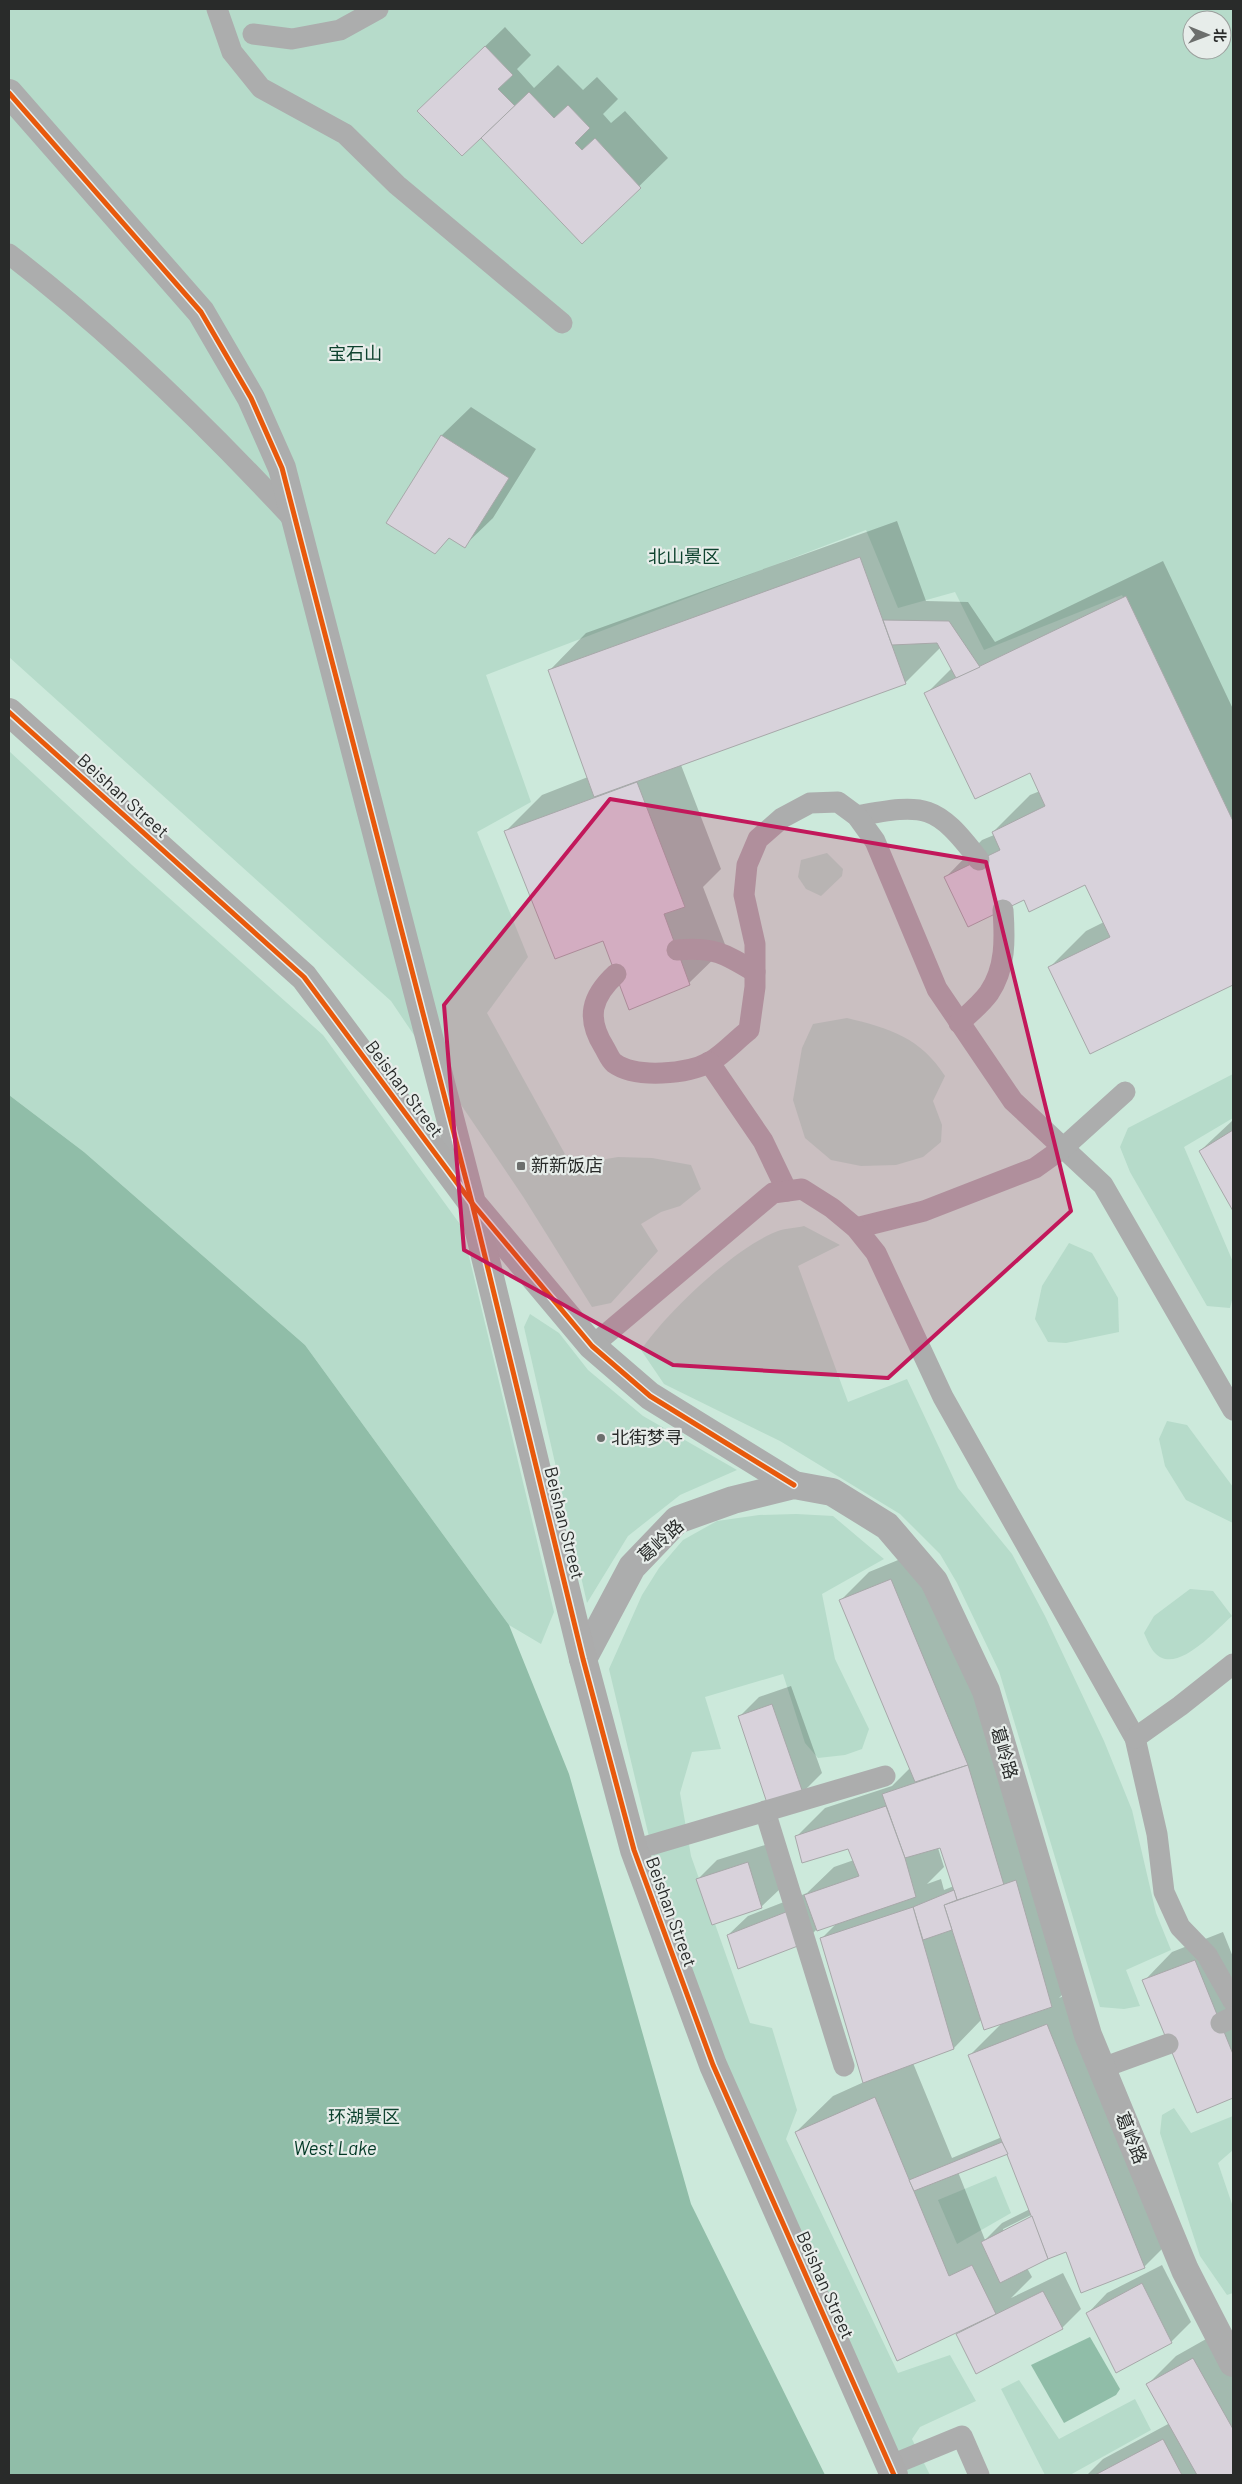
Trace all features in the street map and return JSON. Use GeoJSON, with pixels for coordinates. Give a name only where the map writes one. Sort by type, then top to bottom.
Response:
{"type":"FeatureCollection","features":[{"type":"Feature","properties":{"kind":"main road","name":"Beishan Street"},"geometry":{"type":"LineString","coordinates":[[9,712],[304,977],[472,1203],[583,1659],[634,1850],[713,2064],[891,2470]]}},
{"type":"Feature","properties":{"kind":"street"},"geometry":{"type":"LineString","coordinates":[[9,93],[201,312],[251,398],[282,468],[472,1203],[592,1346],[650,1396],[794,1484]]}},
{"type":"Feature","properties":{"kind":"street","name":"葛岭路"},"geometry":{"type":"LineString","coordinates":[[583,1659],[632,1567],[678,1520],[733,1500],[794,1484],[832,1492],[887,1526],[934,1581],[986,1691],[1088,2035],[1185,2270],[1233,2363]]}},
{"type":"Feature","properties":{"kind":"lane"},"geometry":{"type":"LineString","coordinates":[[217,9],[232,52],[261,88],[345,134],[398,185],[562,323]]}},
{"type":"Feature","properties":{"kind":"lane"},"geometry":{"type":"LineString","coordinates":[[253,34],[292,39],[340,30],[378,9]]}},
{"type":"Feature","properties":{"kind":"lane"},"geometry":{"type":"LineString","coordinates":[[9,254],[52,287],[222,442],[296,522]]}},
{"type":"Feature","properties":{"kind":"lane"},"geometry":{"type":"LineString","coordinates":[[616,974],[604,985],[592,1009],[596,1034],[613,1063],[640,1073],[668,1074],[709,1062],[748,1030],[755,987],[755,972],[754,944],[744,896],[747,865],[758,839],[782,818],[810,803],[838,802],[857,816],[876,841],[937,989],[959,1023],[1013,1101],[1103,1185],[1233,1410]]}},
{"type":"Feature","properties":{"kind":"lane"},"geometry":{"type":"LineString","coordinates":[[857,816],[912,808],[938,815],[959,833],[980,860]]}},
{"type":"Feature","properties":{"kind":"lane"},"geometry":{"type":"LineString","coordinates":[[959,1023],[989,993],[1001,970],[1005,938],[1003,910]]}},
{"type":"Feature","properties":{"kind":"lane"},"geometry":{"type":"LineString","coordinates":[[677,950],[699,948],[725,953],[755,972]]}},
{"type":"Feature","properties":{"kind":"lane"},"geometry":{"type":"LineString","coordinates":[[709,1062],[763,1141],[787,1191]]}},
{"type":"Feature","properties":{"kind":"lane"},"geometry":{"type":"LineString","coordinates":[[856,1228],[924,1211],[1035,1168],[1063,1148],[1125,1092]]}},
{"type":"Feature","properties":{"kind":"lane"},"geometry":{"type":"LineString","coordinates":[[592,1346],[773,1193],[802,1189],[832,1208],[856,1228],[876,1253],[943,1397],[1136,1738],[1157,1834],[1164,1892],[1180,1927],[1207,1955],[1233,2001]]}},
{"type":"Feature","properties":{"kind":"lane"},"geometry":{"type":"LineString","coordinates":[[1136,1738],[1233,1664]]}},
{"type":"Feature","properties":{"kind":"lane"},"geometry":{"type":"LineString","coordinates":[[634,1850],[885,1776]]}},
{"type":"Feature","properties":{"kind":"lane"},"geometry":{"type":"LineString","coordinates":[[765,1811],[844,2066]]}},
{"type":"Feature","properties":{"kind":"lane"},"geometry":{"type":"LineString","coordinates":[[1102,2068],[1168,2044]]}},
{"type":"Feature","properties":{"kind":"lane"},"geometry":{"type":"LineString","coordinates":[[891,2470],[962,2436],[979,2475]]}},
{"type":"Feature","properties":{"kind":"highlighted area"},"geometry":{"type":"Polygon","coordinates":[[[610,799],[986,862],[1071,1211],[888,1378],[673,1365],[464,1250],[444,1005],[610,799]]]}},
{"type":"Feature","properties":{"kind":"green space","name":"北山景区"},"geometry":{"type":"Polygon","coordinates":[[[9,9],[1233,9],[1233,2475],[9,2475],[9,9]]]}},
{"type":"Feature","properties":{"kind":"green space","name":"宝石山"},"geometry":{"type":"Polygon","coordinates":[[[9,9],[1233,9],[1233,823],[1122,595],[984,650],[955,592],[898,608],[866,530],[486,675],[531,802],[477,832],[528,957],[487,1013],[571,1165],[618,1157],[652,1158],[691,1165],[701,1189],[680,1206],[661,1212],[641,1224],[658,1251],[611,1303],[592,1307],[524,1198],[391,1001],[9,657],[9,9]]]}},
{"type":"Feature","properties":{"kind":"green space"},"geometry":{"type":"Polygon","coordinates":[[[9,751],[132,865],[323,1035],[462,1227],[554,1612],[541,1644],[509,1625],[305,1345],[84,1152],[9,1095],[9,751]]]}},
{"type":"Feature","properties":{"kind":"green space"},"geometry":{"type":"Polygon","coordinates":[[[827,853],[843,869],[842,876],[821,896],[806,889],[798,877],[801,860],[827,853]]]}},
{"type":"Feature","properties":{"kind":"green space"},"geometry":{"type":"Polygon","coordinates":[[[847,1018],[877,1026],[903,1036],[925,1052],[945,1076],[933,1101],[942,1125],[941,1142],[923,1157],[896,1165],[861,1166],[831,1160],[805,1138],[793,1100],[802,1048],[813,1024],[847,1018]]]}},
{"type":"Feature","properties":{"kind":"green space"},"geometry":{"type":"Polygon","coordinates":[[[1233,1074],[1233,1118],[1184,1147],[1233,1262],[1233,1296],[1230,1308],[1207,1306],[1130,1172],[1120,1147],[1128,1128],[1233,1074]]]}},
{"type":"Feature","properties":{"kind":"green space"},"geometry":{"type":"Polygon","coordinates":[[[804,1226],[840,1245],[798,1266],[848,1402],[907,1379],[958,1488],[1012,1554],[1045,1616],[1104,1741],[1132,1810],[1156,1913],[1171,1950],[1126,1970],[1140,2006],[1124,2009],[1100,2007],[999,1671],[957,1583],[940,1554],[900,1514],[780,1441],[664,1384],[641,1350],[684,1300],[742,1251],[761,1239],[781,1230],[804,1226]]]}},
{"type":"Feature","properties":{"kind":"green space"},"geometry":{"type":"Polygon","coordinates":[[[1069,1243],[1092,1253],[1118,1298],[1119,1332],[1066,1343],[1048,1342],[1035,1319],[1042,1286],[1069,1243]]]}},
{"type":"Feature","properties":{"kind":"green space"},"geometry":{"type":"Polygon","coordinates":[[[530,1314],[559,1333],[588,1370],[643,1416],[737,1470],[680,1495],[628,1536],[587,1603],[524,1327],[530,1314]]]}},
{"type":"Feature","properties":{"kind":"green space"},"geometry":{"type":"Polygon","coordinates":[[[1167,1421],[1187,1425],[1233,1487],[1233,1523],[1186,1500],[1165,1466],[1159,1439],[1167,1421]]]}},
{"type":"Feature","properties":{"kind":"green space"},"geometry":{"type":"Polygon","coordinates":[[[759,1515],[833,1516],[884,1559],[822,1594],[835,1659],[869,1729],[862,1749],[845,1755],[818,1758],[805,1743],[783,1674],[705,1697],[721,1749],[692,1752],[680,1793],[691,1856],[750,2023],[772,2028],[797,2110],[786,2139],[898,2373],[950,2355],[976,2401],[920,2427],[912,2439],[930,2475],[893,2475],[671,1929],[609,1669],[642,1595],[659,1568],[683,1540],[717,1521],[759,1515]]]}},
{"type":"Feature","properties":{"kind":"green space"},"geometry":{"type":"Polygon","coordinates":[[[1190,1589],[1213,1591],[1232,1616],[1206,1640],[1184,1655],[1174,1659],[1164,1659],[1153,1651],[1144,1633],[1154,1616],[1190,1589]]]}},
{"type":"Feature","properties":{"kind":"green space"},"geometry":{"type":"Polygon","coordinates":[[[1174,2108],[1191,2133],[1233,2116],[1233,2150],[1218,2163],[1233,2207],[1233,2293],[1227,2295],[1200,2256],[1160,2133],[1162,2115],[1174,2108]]]}},
{"type":"Feature","properties":{"kind":"green space"},"geometry":{"type":"Polygon","coordinates":[[[996,2176],[1011,2213],[957,2244],[938,2200],[996,2176]]]}},
{"type":"Feature","properties":{"kind":"green space"},"geometry":{"type":"Polygon","coordinates":[[[1019,2380],[1059,2439],[1135,2399],[1151,2430],[1070,2475],[1045,2475],[1001,2389],[1019,2380]]]}},
{"type":"Feature","properties":{"kind":"water","name":"West Lake"},"geometry":{"type":"Polygon","coordinates":[[[9,1095],[84,1152],[305,1345],[509,1625],[569,1774],[691,2204],[825,2475],[9,2475],[9,1095]]]}},
{"type":"Feature","properties":{"kind":"water"},"geometry":{"type":"Polygon","coordinates":[[[1090,2337],[1120,2389],[1116,2395],[1064,2423],[1031,2365],[1090,2337]]]}},
{"type":"Feature","properties":{"kind":"building"},"geometry":{"type":"Polygon","coordinates":[[[485,46],[513,75],[498,89],[515,106],[462,156],[417,111],[485,46]]]}},
{"type":"Feature","properties":{"kind":"building"},"geometry":{"type":"Polygon","coordinates":[[[529,92],[554,118],[568,105],[590,128],[575,143],[582,150],[595,138],[641,188],[582,244],[481,138],[529,92]]]}},
{"type":"Feature","properties":{"kind":"building"},"geometry":{"type":"Polygon","coordinates":[[[441,435],[509,478],[465,548],[449,538],[435,554],[386,523],[441,435]]]}},
{"type":"Feature","properties":{"kind":"building"},"geometry":{"type":"Polygon","coordinates":[[[860,557],[906,684],[594,797],[548,670],[860,557]]]}},
{"type":"Feature","properties":{"kind":"building"},"geometry":{"type":"Polygon","coordinates":[[[1126,596],[1233,821],[1233,985],[1090,1054],[1048,967],[1110,937],[1085,885],[1029,912],[1024,900],[968,927],[944,877],[1000,850],[992,832],[1045,806],[1030,773],[975,799],[924,693],[1126,596]]]}},
{"type":"Feature","properties":{"kind":"building"},"geometry":{"type":"Polygon","coordinates":[[[883,620],[949,621],[980,667],[956,678],[937,643],[892,645],[883,620]]]}},
{"type":"Feature","properties":{"kind":"building"},"geometry":{"type":"Polygon","coordinates":[[[637,782],[685,907],[664,914],[690,985],[629,1010],[603,941],[555,959],[504,831],[637,782]]]}},
{"type":"Feature","properties":{"kind":"building"},"geometry":{"type":"Polygon","coordinates":[[[1233,1130],[1233,1211],[1199,1151],[1233,1130]]]}},
{"type":"Feature","properties":{"kind":"building"},"geometry":{"type":"Polygon","coordinates":[[[891,1579],[968,1765],[915,1782],[839,1600],[891,1579]]]}},
{"type":"Feature","properties":{"kind":"building"},"geometry":{"type":"Polygon","coordinates":[[[772,1704],[803,1793],[768,1806],[738,1716],[772,1704]]]}},
{"type":"Feature","properties":{"kind":"building"},"geometry":{"type":"Polygon","coordinates":[[[968,1765],[1004,1885],[957,1900],[940,1848],[905,1858],[882,1794],[968,1765]]]}},
{"type":"Feature","properties":{"kind":"building"},"geometry":{"type":"Polygon","coordinates":[[[886,1806],[905,1858],[916,1897],[817,1931],[804,1895],[859,1876],[848,1849],[802,1863],[795,1836],[886,1806]]]}},
{"type":"Feature","properties":{"kind":"building"},"geometry":{"type":"Polygon","coordinates":[[[748,1862],[762,1908],[712,1925],[696,1879],[748,1862]]]}},
{"type":"Feature","properties":{"kind":"building"},"geometry":{"type":"Polygon","coordinates":[[[1016,1880],[1052,2007],[984,2030],[944,1905],[1016,1880]]]}},
{"type":"Feature","properties":{"kind":"building"},"geometry":{"type":"Polygon","coordinates":[[[954,1890],[957,1900],[944,1905],[952,1930],[923,1940],[913,1907],[954,1890]]]}},
{"type":"Feature","properties":{"kind":"building"},"geometry":{"type":"Polygon","coordinates":[[[913,1907],[954,2049],[863,2083],[820,1938],[913,1907]]]}},
{"type":"Feature","properties":{"kind":"building"},"geometry":{"type":"Polygon","coordinates":[[[791,1910],[803,1944],[738,1969],[727,1935],[791,1910]]]}},
{"type":"Feature","properties":{"kind":"building"},"geometry":{"type":"Polygon","coordinates":[[[1195,1960],[1233,2054],[1233,2098],[1197,2113],[1142,1980],[1195,1960]]]}},
{"type":"Feature","properties":{"kind":"building"},"geometry":{"type":"Polygon","coordinates":[[[1047,2024],[1145,2268],[1081,2293],[1066,2252],[1048,2259],[968,2055],[1047,2024]]]}},
{"type":"Feature","properties":{"kind":"building"},"geometry":{"type":"Polygon","coordinates":[[[875,2097],[949,2276],[972,2265],[996,2314],[897,2361],[795,2132],[875,2097]]]}},
{"type":"Feature","properties":{"kind":"building"},"geometry":{"type":"Polygon","coordinates":[[[1002,2142],[1008,2154],[914,2191],[909,2180],[1002,2142]]]}},
{"type":"Feature","properties":{"kind":"building"},"geometry":{"type":"Polygon","coordinates":[[[1032,2216],[1048,2259],[1000,2283],[981,2242],[1032,2216]]]}},
{"type":"Feature","properties":{"kind":"building"},"geometry":{"type":"Polygon","coordinates":[[[1142,2283],[1172,2343],[1116,2373],[1086,2313],[1142,2283]]]}},
{"type":"Feature","properties":{"kind":"building"},"geometry":{"type":"Polygon","coordinates":[[[1043,2291],[1063,2329],[976,2374],[956,2334],[1043,2291]]]}},
{"type":"Feature","properties":{"kind":"building"},"geometry":{"type":"Polygon","coordinates":[[[1193,2358],[1233,2429],[1233,2475],[1197,2475],[1146,2384],[1193,2358]]]}},
{"type":"Feature","properties":{"kind":"building"},"geometry":{"type":"Polygon","coordinates":[[[1163,2439],[1182,2475],[1095,2475],[1163,2439]]]}},
{"type":"Feature","properties":{"kind":"cycle path"},"geometry":{"type":"LineString","coordinates":[[9,93],[201,312],[251,398],[282,468],[472,1203],[592,1346],[650,1396],[794,1485]]}},
{"type":"Feature","properties":{"kind":"cycle path"},"geometry":{"type":"LineString","coordinates":[[9,712],[304,977],[472,1203],[583,1659],[634,1850],[713,2065],[894,2475]]}},
{"type":"Feature","properties":{"kind":"place","name":"新新饭店"},"geometry":{"type":"Point","coordinates":[521,1166]}},
{"type":"Feature","properties":{"kind":"place","name":"北街梦寻"},"geometry":{"type":"Point","coordinates":[601,1438]}},
{"type":"Feature","properties":{"kind":"park label","name":"环湖景区"},"geometry":{"type":"Point","coordinates":[364,2117]}}]}
